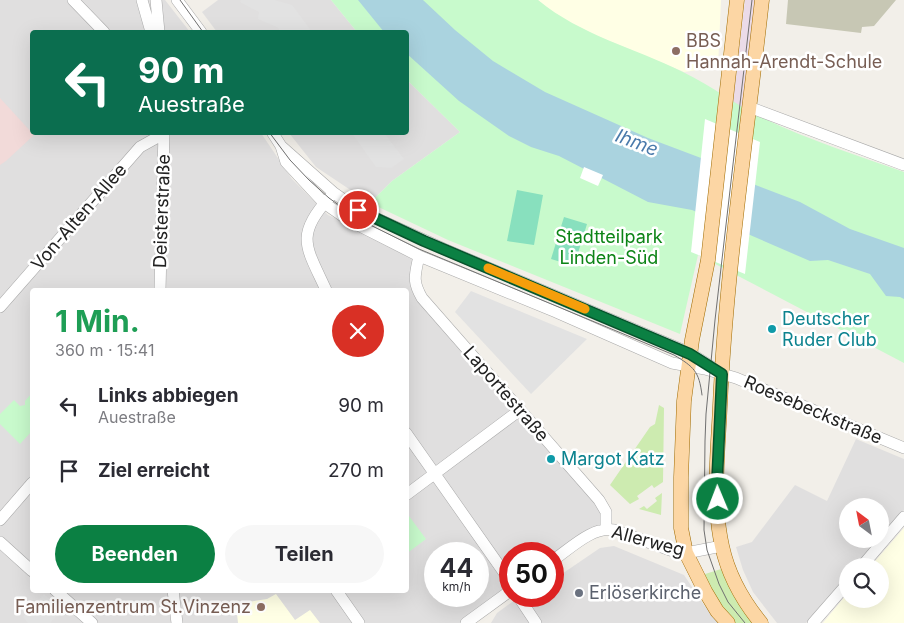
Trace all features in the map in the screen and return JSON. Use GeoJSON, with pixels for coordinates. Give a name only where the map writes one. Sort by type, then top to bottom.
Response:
{"type":"FeatureCollection","features":[{"type":"Feature","properties":{"kind":"main road"},"geometry":{"type":"LineString","coordinates":[[728,623],[705,591],[686,553],[681,528],[681,477],[684,401],[689,360],[708,260],[737,0]]}},
{"type":"Feature","properties":{"kind":"main road"},"geometry":{"type":"LineString","coordinates":[[761,623],[740,593],[726,561],[720,532],[717,482],[722,374],[730,268],[762,0]]}},
{"type":"Feature","properties":{"kind":"street"},"geometry":{"type":"LineString","coordinates":[[73,0],[102,30]]}},
{"type":"Feature","properties":{"kind":"street"},"geometry":{"type":"LineString","coordinates":[[142,0],[150,30]]}},
{"type":"Feature","properties":{"kind":"street"},"geometry":{"type":"LineString","coordinates":[[156,0],[159,30]]}},
{"type":"Feature","properties":{"kind":"street"},"geometry":{"type":"LineString","coordinates":[[177,0],[200,30]]}},
{"type":"Feature","properties":{"kind":"street"},"geometry":{"type":"LineString","coordinates":[[748,107],[904,165]]}},
{"type":"Feature","properties":{"kind":"street","name":"Von-Alten-Allee"},"geometry":{"type":"LineString","coordinates":[[0,306],[140,147],[162,135]]}},
{"type":"Feature","properties":{"kind":"street","name":"Deisterstraße"},"geometry":{"type":"LineString","coordinates":[[160,288],[164,135]]}},
{"type":"Feature","properties":{"kind":"street"},"geometry":{"type":"LineString","coordinates":[[274,135],[281,146],[286,162],[324,203],[350,221],[420,256],[556,312],[672,363],[689,360]]}},
{"type":"Feature","properties":{"kind":"street"},"geometry":{"type":"LineString","coordinates":[[281,146],[334,193],[358,210],[689,360]]}},
{"type":"Feature","properties":{"kind":"street"},"geometry":{"type":"LineString","coordinates":[[325,288],[315,266],[307,240],[309,224],[324,203],[334,193]]}},
{"type":"Feature","properties":{"kind":"street","name":"Laportestraße"},"geometry":{"type":"LineString","coordinates":[[420,256],[414,276],[416,286],[422,298],[604,507],[606,512],[606,528]]}},
{"type":"Feature","properties":{"kind":"street","name":"Roesebeckstraße"},"geometry":{"type":"LineString","coordinates":[[689,360],[904,448]]}},
{"type":"Feature","properties":{"kind":"street"},"geometry":{"type":"LineString","coordinates":[[409,493],[520,410]]}},
{"type":"Feature","properties":{"kind":"street"},"geometry":{"type":"LineString","coordinates":[[409,437],[499,565]]}},
{"type":"Feature","properties":{"kind":"street"},"geometry":{"type":"LineString","coordinates":[[0,520],[30,485]]}},
{"type":"Feature","properties":{"kind":"street"},"geometry":{"type":"LineString","coordinates":[[869,558],[904,517]]}},
{"type":"Feature","properties":{"kind":"street","name":"Allerweg"},"geometry":{"type":"LineString","coordinates":[[564,553],[593,533],[606,528],[673,551],[686,553],[722,546]]}},
{"type":"Feature","properties":{"kind":"street"},"geometry":{"type":"LineString","coordinates":[[0,542],[30,569]]}},
{"type":"Feature","properties":{"kind":"street"},"geometry":{"type":"LineString","coordinates":[[57,593],[92,623]]}},
{"type":"Feature","properties":{"kind":"street"},"geometry":{"type":"LineString","coordinates":[[172,593],[177,623]]}},
{"type":"Feature","properties":{"kind":"street"},"geometry":{"type":"LineString","coordinates":[[338,593],[359,623]]}},
{"type":"Feature","properties":{"kind":"street"},"geometry":{"type":"LineString","coordinates":[[813,623],[839,593]]}},
{"type":"Feature","properties":{"kind":"street"},"geometry":{"type":"LineString","coordinates":[[466,623],[499,599]]}},
{"type":"Feature","properties":{"kind":"street"},"geometry":{"type":"LineString","coordinates":[[525,607],[536,623]]}},
{"type":"Feature","properties":{"kind":"shaded area"},"geometry":{"type":"Polygon","coordinates":[[[0,0],[165,0],[188,30],[30,30],[30,135],[262,135],[292,179],[328,215],[419,256],[416,287],[599,500],[606,528],[564,548],[564,542],[499,542],[499,599],[489,606],[489,542],[424,542],[424,607],[488,607],[466,623],[0,623],[0,0]]]}},
{"type":"Feature","properties":{"kind":"shaded area"},"geometry":{"type":"Polygon","coordinates":[[[218,0],[331,0],[355,30],[216,30],[202,12],[218,0]]]}},
{"type":"Feature","properties":{"kind":"shaded area"},"geometry":{"type":"Polygon","coordinates":[[[241,0],[274,0],[292,5],[311,30],[279,30],[277,27],[258,19],[259,12],[240,2],[241,0]]]}},
{"type":"Feature","properties":{"kind":"shaded area","name":"BBS Hannah-Arendt-Schule"},"geometry":{"type":"Polygon","coordinates":[[[538,0],[721,0],[718,67],[684,72],[595,35],[556,15],[538,0]]]}},
{"type":"Feature","properties":{"kind":"shaded area"},"geometry":{"type":"Polygon","coordinates":[[[745,0],[756,0],[740,134],[731,119],[745,0]]]}},
{"type":"Feature","properties":{"kind":"shaded area"},"geometry":{"type":"Polygon","coordinates":[[[788,0],[896,0],[874,26],[862,27],[861,33],[786,24],[788,0]]]}},
{"type":"Feature","properties":{"kind":"shaded area"},"geometry":{"type":"Polygon","coordinates":[[[409,82],[460,132],[392,181],[370,203],[316,167],[291,135],[409,135],[409,82]]]}},
{"type":"Feature","properties":{"kind":"shaded area"},"geometry":{"type":"Polygon","coordinates":[[[0,98],[30,131],[30,135],[34,135],[0,165],[0,98]]]}},
{"type":"Feature","properties":{"kind":"shaded area"},"geometry":{"type":"Polygon","coordinates":[[[353,135],[386,135],[404,159],[391,168],[376,167],[353,135]]]}},
{"type":"Feature","properties":{"kind":"shaded area"},"geometry":{"type":"Polygon","coordinates":[[[471,291],[587,339],[531,394],[455,312],[471,291]]]}},
{"type":"Feature","properties":{"kind":"shaded area"},"geometry":{"type":"Polygon","coordinates":[[[856,439],[904,459],[904,510],[889,528],[889,498],[839,498],[839,548],[871,548],[862,558],[839,558],[839,584],[806,623],[777,623],[753,592],[743,570],[736,547],[752,542],[795,485],[827,501],[856,439]]]}},
{"type":"Feature","properties":{"kind":"shaded area"},"geometry":{"type":"Polygon","coordinates":[[[904,528],[904,623],[823,623],[839,604],[839,608],[889,608],[889,558],[878,558],[887,548],[889,548],[889,545],[904,528]]]}},
{"type":"Feature","properties":{"kind":"shaded area"},"geometry":{"type":"Polygon","coordinates":[[[614,546],[684,575],[718,623],[491,623],[497,613],[505,607],[564,607],[564,573],[600,548],[614,546]]]}},
{"type":"Feature","properties":{"kind":"shaded area"},"geometry":{"type":"Polygon","coordinates":[[[44,594],[62,610],[50,623],[28,623],[23,617],[44,594]]]}},
{"type":"Feature","properties":{"kind":"shaded area","name":"Familienzentrum St.Vinzenz"},"geometry":{"type":"Polygon","coordinates":[[[276,594],[295,620],[310,610],[320,623],[238,623],[236,604],[267,599],[276,594]]]}},
{"type":"Feature","properties":{"kind":"green space","name":"Stadtteilpark Linden-Süd"},"geometry":{"type":"Polygon","coordinates":[[[331,0],[538,0],[572,23],[683,72],[744,108],[782,127],[904,172],[904,363],[698,255],[680,334],[448,240],[370,203],[392,181],[460,132],[409,82],[409,30],[355,30],[331,0]]]}},
{"type":"Feature","properties":{"kind":"green space"},"geometry":{"type":"Polygon","coordinates":[[[517,190],[543,195],[534,245],[507,241],[517,190]]]}},
{"type":"Feature","properties":{"kind":"green space"},"geometry":{"type":"Polygon","coordinates":[[[564,217],[587,224],[574,266],[551,259],[564,217]]]}},
{"type":"Feature","properties":{"kind":"green space"},"geometry":{"type":"Polygon","coordinates":[[[30,395],[30,433],[20,444],[0,424],[0,414],[14,400],[20,406],[25,405],[25,401],[30,395]]]}},
{"type":"Feature","properties":{"kind":"green space"},"geometry":{"type":"Polygon","coordinates":[[[659,405],[664,408],[663,482],[654,488],[652,485],[637,496],[639,499],[630,504],[610,485],[650,427],[655,424],[659,405]]]}},
{"type":"Feature","properties":{"kind":"green space"},"geometry":{"type":"Polygon","coordinates":[[[662,493],[661,515],[639,509],[644,506],[647,509],[657,501],[655,498],[662,493]]]}},
{"type":"Feature","properties":{"kind":"green space"},"geometry":{"type":"Polygon","coordinates":[[[409,516],[426,539],[409,552],[409,516]]]}},
{"type":"Feature","properties":{"kind":"green space"},"geometry":{"type":"Polygon","coordinates":[[[721,569],[733,595],[753,623],[735,623],[719,603],[702,575],[721,569]]]}},
{"type":"Feature","properties":{"kind":"water","name":"Ihme"},"geometry":{"type":"Polygon","coordinates":[[[358,0],[423,0],[455,30],[493,61],[545,92],[648,138],[701,158],[732,176],[800,202],[850,229],[904,248],[904,299],[886,296],[870,274],[828,260],[810,261],[692,210],[648,202],[559,156],[531,147],[509,136],[459,101],[409,56],[409,30],[382,30],[358,0]]]}},
{"type":"Feature","properties":{"kind":"pier"},"geometry":{"type":"Polygon","coordinates":[[[705,119],[760,142],[745,274],[691,252],[705,119]]]}},
{"type":"Feature","properties":{"kind":"pier"},"geometry":{"type":"Polygon","coordinates":[[[584,167],[603,175],[598,186],[580,178],[584,167]]]}},
{"type":"Feature","properties":{"kind":"tram line"},"geometry":{"type":"LineString","coordinates":[[180,0],[202,30]]}},
{"type":"Feature","properties":{"kind":"tram line"},"geometry":{"type":"LineString","coordinates":[[745,623],[728,602],[719,584],[707,550],[704,530],[706,414],[752,0]]}},
{"type":"Feature","properties":{"kind":"tram line"},"geometry":{"type":"LineString","coordinates":[[271,135],[290,160],[309,180],[329,198],[358,219],[419,249],[674,355],[691,367],[697,375],[702,395]]}},
{"type":"Feature","properties":{"kind":"slow traffic"},"geometry":{"type":"LineString","coordinates":[[488,268],[585,309]]}},
{"type":"Feature","properties":{"kind":"place","name":"BBS Hannah-Arendt-Schule"},"geometry":{"type":"Point","coordinates":[676,51]}},
{"type":"Feature","properties":{"kind":"place","name":"Deutscher Ruder Club"},"geometry":{"type":"Point","coordinates":[772,329]}},
{"type":"Feature","properties":{"kind":"place","name":"Margot Katz"},"geometry":{"type":"Point","coordinates":[551,459]}},
{"type":"Feature","properties":{"kind":"place","name":"Erlöserkirche"},"geometry":{"type":"Point","coordinates":[579,593]}},
{"type":"Feature","properties":{"kind":"place","name":"Familienzentrum St.Vinzenz"},"geometry":{"type":"Point","coordinates":[261,607]}},
{"type":"Feature","properties":{"kind":"route"},"geometry":{"type":"LineString","coordinates":[[358,210],[424,241],[690,354],[722,374],[717,482],[718,499]]}}]}
